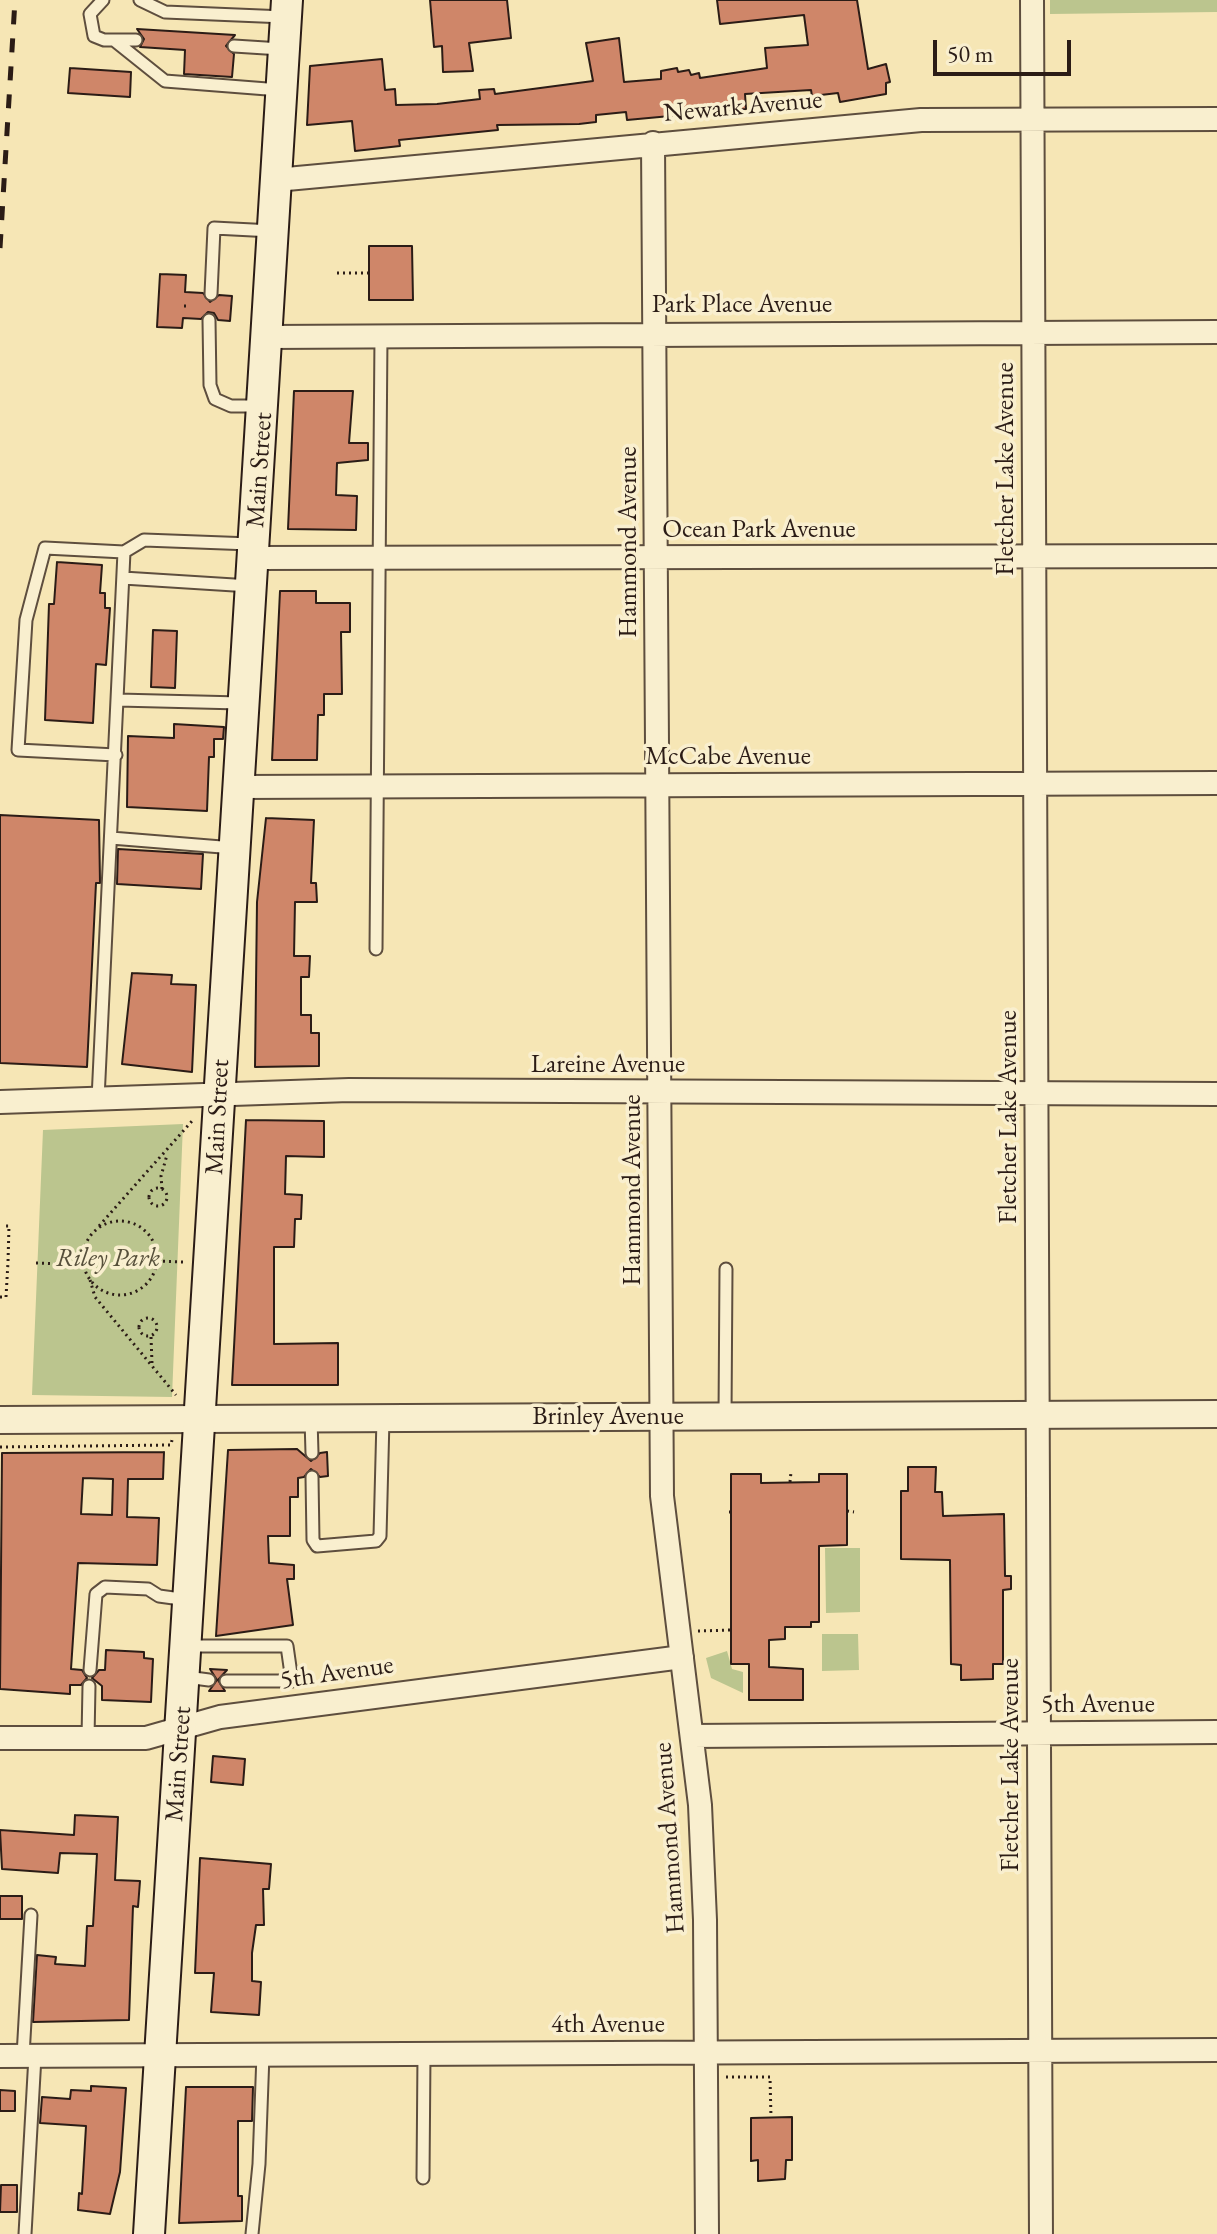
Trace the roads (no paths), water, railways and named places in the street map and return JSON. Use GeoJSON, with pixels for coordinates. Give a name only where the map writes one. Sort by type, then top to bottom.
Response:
{"type":"FeatureCollection","features":[{"type":"Feature","properties":{"kind":"main road","name":"Main Street"},"geometry":{"type":"LineString","coordinates":[[149,2234],[181,1728],[193,1667],[188,1600],[264,406],[286,9]]}},
{"type":"Feature","properties":{"kind":"street","name":"Fletcher Lake Avenue"},"geometry":{"type":"LineString","coordinates":[[1032,0],[1041,2234]]}},
{"type":"Feature","properties":{"kind":"street","name":"Newark Avenue"},"geometry":{"type":"LineString","coordinates":[[276,180],[921,120],[1217,119]]}},
{"type":"Feature","properties":{"kind":"street","name":"Hammond Avenue"},"geometry":{"type":"LineString","coordinates":[[653,143],[662,1496],[692,1736],[705,1906],[707,2234]]}},
{"type":"Feature","properties":{"kind":"street","name":"Park Place Avenue"},"geometry":{"type":"LineString","coordinates":[[268,337],[1217,332]]}},
{"type":"Feature","properties":{"kind":"street","name":"Ocean Park Avenue"},"geometry":{"type":"LineString","coordinates":[[254,563],[379,559],[1217,556]]}},
{"type":"Feature","properties":{"kind":"street","name":"McCabe Avenue"},"geometry":{"type":"LineString","coordinates":[[239,787],[1217,783]]}},
{"type":"Feature","properties":{"kind":"street","name":"Lareine Avenue"},"geometry":{"type":"LineString","coordinates":[[0,1102],[349,1090],[1217,1094]]}},
{"type":"Feature","properties":{"kind":"street","name":"Brinley Avenue"},"geometry":{"type":"LineString","coordinates":[[0,1420],[1217,1414]]}},
{"type":"Feature","properties":{"kind":"street","name":"5th Avenue"},"geometry":{"type":"LineString","coordinates":[[0,1738],[146,1738],[220,1717],[682,1657]]}},
{"type":"Feature","properties":{"kind":"street","name":"5th Avenue"},"geometry":{"type":"LineString","coordinates":[[692,1736],[1217,1732]]}},
{"type":"Feature","properties":{"kind":"street","name":"4th Avenue"},"geometry":{"type":"LineString","coordinates":[[0,2056],[1217,2050]]}},
{"type":"Feature","properties":{"kind":"lane"},"geometry":{"type":"LineString","coordinates":[[103,0],[90,14],[89,22],[94,36],[115,41],[136,40]]}},
{"type":"Feature","properties":{"kind":"lane"},"geometry":{"type":"LineString","coordinates":[[140,0],[165,12],[286,9]]}},
{"type":"Feature","properties":{"kind":"lane"},"geometry":{"type":"LineString","coordinates":[[115,41],[165,81],[281,90]]}},
{"type":"Feature","properties":{"kind":"lane"},"geometry":{"type":"LineString","coordinates":[[234,46],[284,50]]}},
{"type":"Feature","properties":{"kind":"lane"},"geometry":{"type":"LineString","coordinates":[[211,294],[214,228],[273,231]]}},
{"type":"Feature","properties":{"kind":"lane"},"geometry":{"type":"LineString","coordinates":[[209,320],[210,385],[215,399],[231,406],[264,406]]}},
{"type":"Feature","properties":{"kind":"lane"},"geometry":{"type":"LineString","coordinates":[[376,949],[381,335]]}},
{"type":"Feature","properties":{"kind":"lane"},"geometry":{"type":"LineString","coordinates":[[116,755],[18,750],[26,620],[45,548],[124,552],[144,540],[254,563]]}},
{"type":"Feature","properties":{"kind":"lane"},"geometry":{"type":"LineString","coordinates":[[98,1099],[124,552]]}},
{"type":"Feature","properties":{"kind":"lane"},"geometry":{"type":"LineString","coordinates":[[123,578],[254,563]]}},
{"type":"Feature","properties":{"kind":"lane"},"geometry":{"type":"LineString","coordinates":[[118,700],[245,704]]}},
{"type":"Feature","properties":{"kind":"lane"},"geometry":{"type":"LineString","coordinates":[[111,838],[236,848]]}},
{"type":"Feature","properties":{"kind":"lane"},"geometry":{"type":"LineString","coordinates":[[725,1416],[726,1269]]}},
{"type":"Feature","properties":{"kind":"lane"},"geometry":{"type":"LineString","coordinates":[[311,1419],[312,1453]]}},
{"type":"Feature","properties":{"kind":"lane"},"geometry":{"type":"LineString","coordinates":[[312,1477],[313,1540],[317,1546],[376,1541],[380,1536],[383,1419]]}},
{"type":"Feature","properties":{"kind":"lane"},"geometry":{"type":"LineString","coordinates":[[90,1670],[96,1594],[105,1587],[148,1589],[159,1596],[188,1600]]}},
{"type":"Feature","properties":{"kind":"lane"},"geometry":{"type":"LineString","coordinates":[[193,1667],[287,1646],[292,1681],[226,1681]]}},
{"type":"Feature","properties":{"kind":"lane"},"geometry":{"type":"LineString","coordinates":[[88,1738],[89,1686]]}},
{"type":"Feature","properties":{"kind":"lane"},"geometry":{"type":"LineString","coordinates":[[25,2234],[31,1915]]}},
{"type":"Feature","properties":{"kind":"lane"},"geometry":{"type":"LineString","coordinates":[[252,2234],[263,2054]]}},
{"type":"Feature","properties":{"kind":"lane"},"geometry":{"type":"LineString","coordinates":[[423,2178],[424,2054]]}},
{"type":"Feature","properties":{"kind":"railway"},"geometry":{"type":"LineString","coordinates":[[0,248],[15,0]]}},
{"type":"Feature","properties":{"kind":"park label","name":"Riley Park"},"geometry":{"type":"Point","coordinates":[108,1259]}}]}
